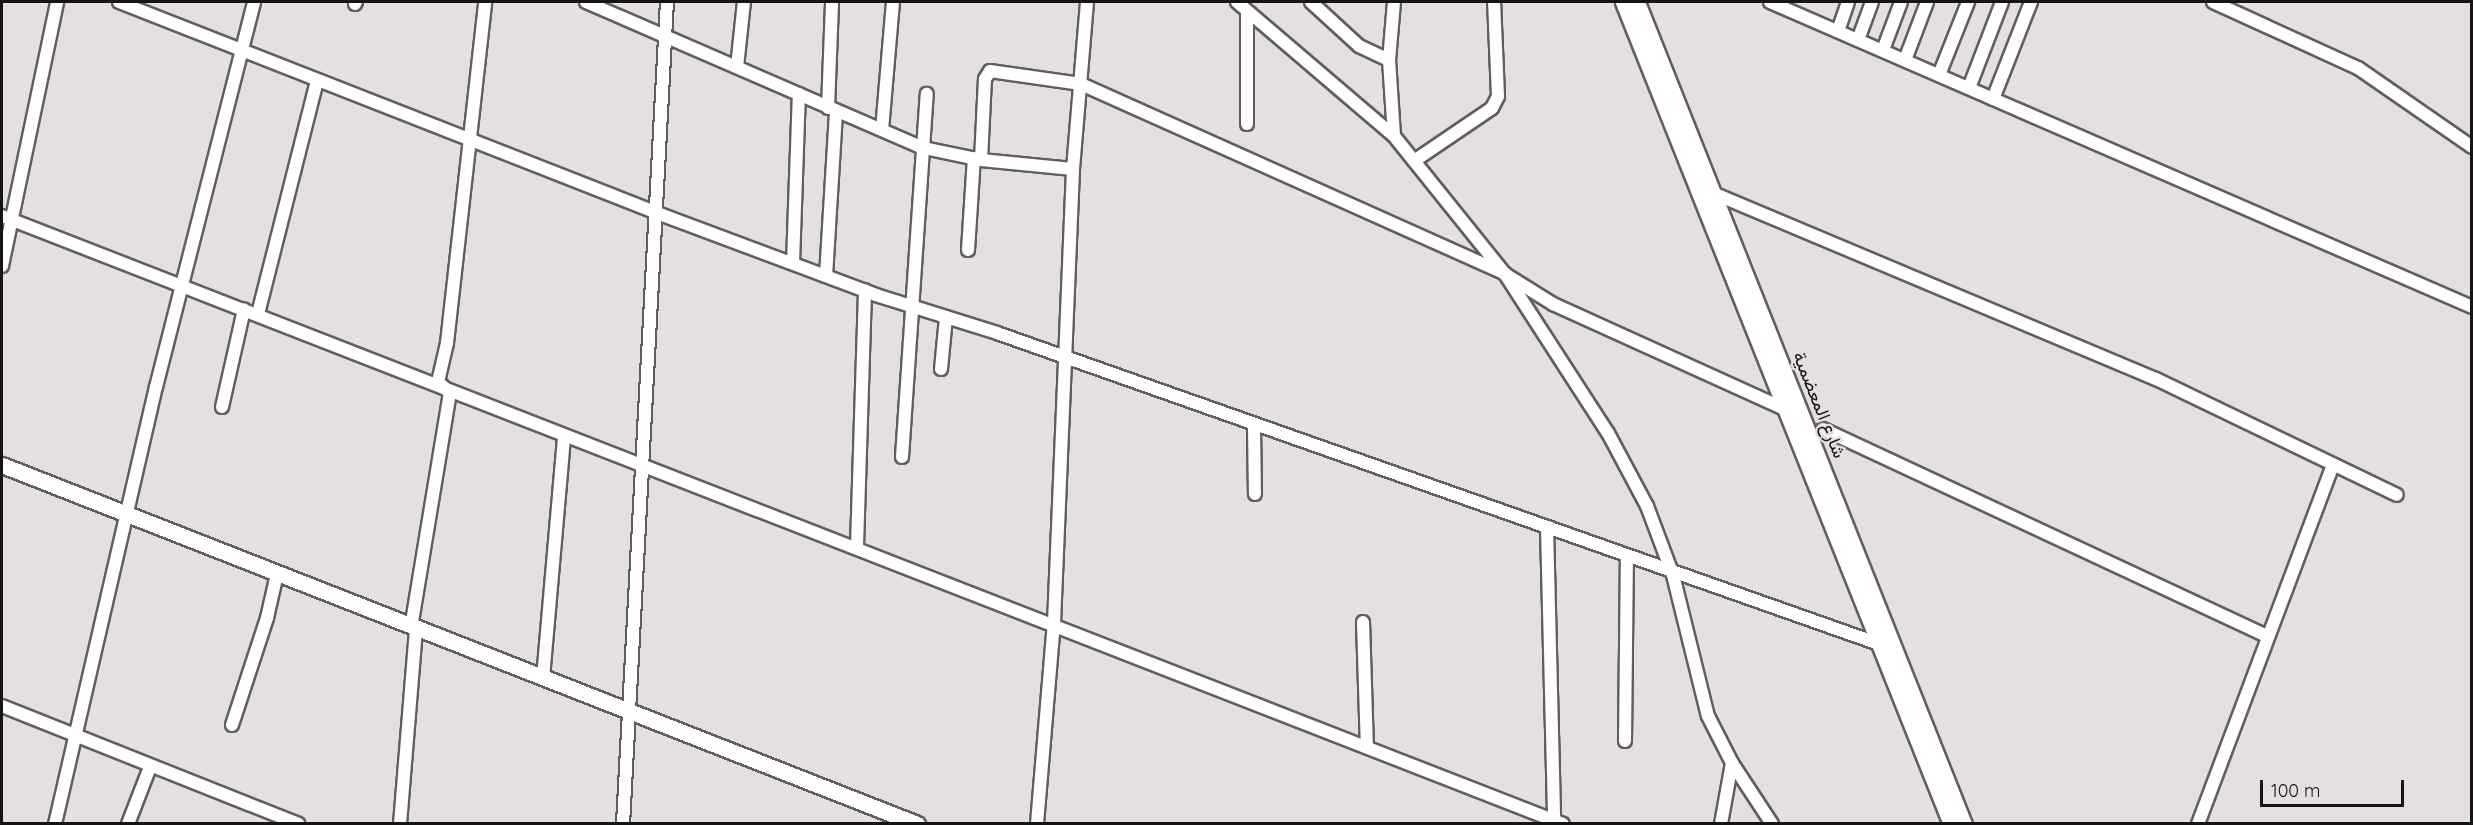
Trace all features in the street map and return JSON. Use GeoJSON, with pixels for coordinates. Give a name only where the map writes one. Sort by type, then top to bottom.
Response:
{"type":"FeatureCollection","features":[{"type":"Feature","properties":{"kind":"main road","name":"شارع المعضمية"},"geometry":{"type":"LineString","coordinates":[[1623,2],[1879,644],[1894,663],[1964,824]]}},
{"type":"Feature","properties":{"kind":"main road","name":"شارع المعضمية"},"geometry":{"type":"LineString","coordinates":[[1637,2],[1894,663],[1951,824]]}},
{"type":"Feature","properties":{"kind":"main road"},"geometry":{"type":"LineString","coordinates":[[2,465],[917,824]]}},
{"type":"Feature","properties":{"kind":"street"},"geometry":{"type":"LineString","coordinates":[[2,266],[5,218],[57,2]]}},
{"type":"Feature","properties":{"kind":"street"},"geometry":{"type":"LineString","coordinates":[[119,2],[656,213],[826,276],[1065,357],[1254,426],[1547,527],[1673,575],[1879,644]]}},
{"type":"Feature","properties":{"kind":"street"},"geometry":{"type":"LineString","coordinates":[[55,824],[156,387],[184,288],[254,2]]}},
{"type":"Feature","properties":{"kind":"street"},"geometry":{"type":"LineString","coordinates":[[450,393],[438,382],[447,343],[468,138],[485,2]]}},
{"type":"Feature","properties":{"kind":"street"},"geometry":{"type":"LineString","coordinates":[[586,2],[924,148],[978,159],[1073,169]]}},
{"type":"Feature","properties":{"kind":"street"},"geometry":{"type":"LineString","coordinates":[[623,824],[667,2]]}},
{"type":"Feature","properties":{"kind":"street"},"geometry":{"type":"LineString","coordinates":[[737,67],[744,2]]}},
{"type":"Feature","properties":{"kind":"street"},"geometry":{"type":"LineString","coordinates":[[826,276],[832,110],[832,2]]}},
{"type":"Feature","properties":{"kind":"street"},"geometry":{"type":"LineString","coordinates":[[882,130],[893,2]]}},
{"type":"Feature","properties":{"kind":"street"},"geometry":{"type":"LineString","coordinates":[[1036,824],[1054,623],[1073,169],[1087,2]]}},
{"type":"Feature","properties":{"kind":"street"},"geometry":{"type":"LineString","coordinates":[[1237,2],[1247,14],[1394,136],[1505,274],[1608,433],[1647,506],[1673,575],[1708,716],[1732,763],[1772,824]]}},
{"type":"Feature","properties":{"kind":"street"},"geometry":{"type":"LineString","coordinates":[[1311,2],[1359,46],[1389,60]]}},
{"type":"Feature","properties":{"kind":"street"},"geometry":{"type":"LineString","coordinates":[[1394,2],[1389,60],[1394,136]]}},
{"type":"Feature","properties":{"kind":"street"},"geometry":{"type":"LineString","coordinates":[[1414,161],[1492,108],[1498,96],[1494,2]]}},
{"type":"Feature","properties":{"kind":"street"},"geometry":{"type":"LineString","coordinates":[[1770,2],[2472,307]]}},
{"type":"Feature","properties":{"kind":"street"},"geometry":{"type":"LineString","coordinates":[[1799,14],[1804,2]]}},
{"type":"Feature","properties":{"kind":"street"},"geometry":{"type":"LineString","coordinates":[[1838,31],[1848,2]]}},
{"type":"Feature","properties":{"kind":"street"},"geometry":{"type":"LineString","coordinates":[[1858,40],[1872,2]]}},
{"type":"Feature","properties":{"kind":"street"},"geometry":{"type":"LineString","coordinates":[[1883,50],[1901,2]]}},
{"type":"Feature","properties":{"kind":"street"},"geometry":{"type":"LineString","coordinates":[[1905,60],[1927,2]]}},
{"type":"Feature","properties":{"kind":"street"},"geometry":{"type":"LineString","coordinates":[[1939,75],[1968,2]]}},
{"type":"Feature","properties":{"kind":"street"},"geometry":{"type":"LineString","coordinates":[[1968,88],[2002,2]]}},
{"type":"Feature","properties":{"kind":"street"},"geometry":{"type":"LineString","coordinates":[[1994,99],[2031,2]]}},
{"type":"Feature","properties":{"kind":"street"},"geometry":{"type":"LineString","coordinates":[[2213,2],[2358,68],[2472,147]]}},
{"type":"Feature","properties":{"kind":"street"},"geometry":{"type":"LineString","coordinates":[[1247,14],[1247,124]]}},
{"type":"Feature","properties":{"kind":"street"},"geometry":{"type":"LineString","coordinates":[[968,250],[985,79],[990,71],[1081,84],[1505,274],[1553,304],[1785,409]]}},
{"type":"Feature","properties":{"kind":"street"},"geometry":{"type":"LineString","coordinates":[[258,314],[317,81]]}},
{"type":"Feature","properties":{"kind":"street"},"geometry":{"type":"LineString","coordinates":[[793,263],[799,94]]}},
{"type":"Feature","properties":{"kind":"street"},"geometry":{"type":"LineString","coordinates":[[902,457],[927,94]]}},
{"type":"Feature","properties":{"kind":"street"},"geometry":{"type":"LineString","coordinates":[[1713,193],[2156,379],[2397,495]]}},
{"type":"Feature","properties":{"kind":"street"},"geometry":{"type":"LineString","coordinates":[[5,218],[184,288],[258,314],[450,393],[642,463],[857,546],[1558,822],[1547,527]]}},
{"type":"Feature","properties":{"kind":"street"},"geometry":{"type":"LineString","coordinates":[[857,546],[865,290]]}},
{"type":"Feature","properties":{"kind":"street"},"geometry":{"type":"LineString","coordinates":[[222,407],[244,309]]}},
{"type":"Feature","properties":{"kind":"street"},"geometry":{"type":"LineString","coordinates":[[941,369],[946,317]]}},
{"type":"Feature","properties":{"kind":"street"},"geometry":{"type":"LineString","coordinates":[[400,824],[416,629],[412,622],[450,393]]}},
{"type":"Feature","properties":{"kind":"street"},"geometry":{"type":"LineString","coordinates":[[1254,426],[1255,494]]}},
{"type":"Feature","properties":{"kind":"street"},"geometry":{"type":"LineString","coordinates":[[1823,429],[2266,636]]}},
{"type":"Feature","properties":{"kind":"street"},"geometry":{"type":"LineString","coordinates":[[543,678],[564,436]]}},
{"type":"Feature","properties":{"kind":"street"},"geometry":{"type":"LineString","coordinates":[[2198,824],[2266,636],[2333,464]]}},
{"type":"Feature","properties":{"kind":"street"},"geometry":{"type":"LineString","coordinates":[[1625,741],[1628,558]]}},
{"type":"Feature","properties":{"kind":"street"},"geometry":{"type":"LineString","coordinates":[[232,725],[267,618],[277,574]]}},
{"type":"Feature","properties":{"kind":"street"},"geometry":{"type":"LineString","coordinates":[[1363,622],[1367,746]]}},
{"type":"Feature","properties":{"kind":"street"},"geometry":{"type":"LineString","coordinates":[[2,706],[150,767],[298,824]]}},
{"type":"Feature","properties":{"kind":"street"},"geometry":{"type":"LineString","coordinates":[[1721,824],[1732,763]]}},
{"type":"Feature","properties":{"kind":"street"},"geometry":{"type":"LineString","coordinates":[[128,824],[150,767]]}}]}
